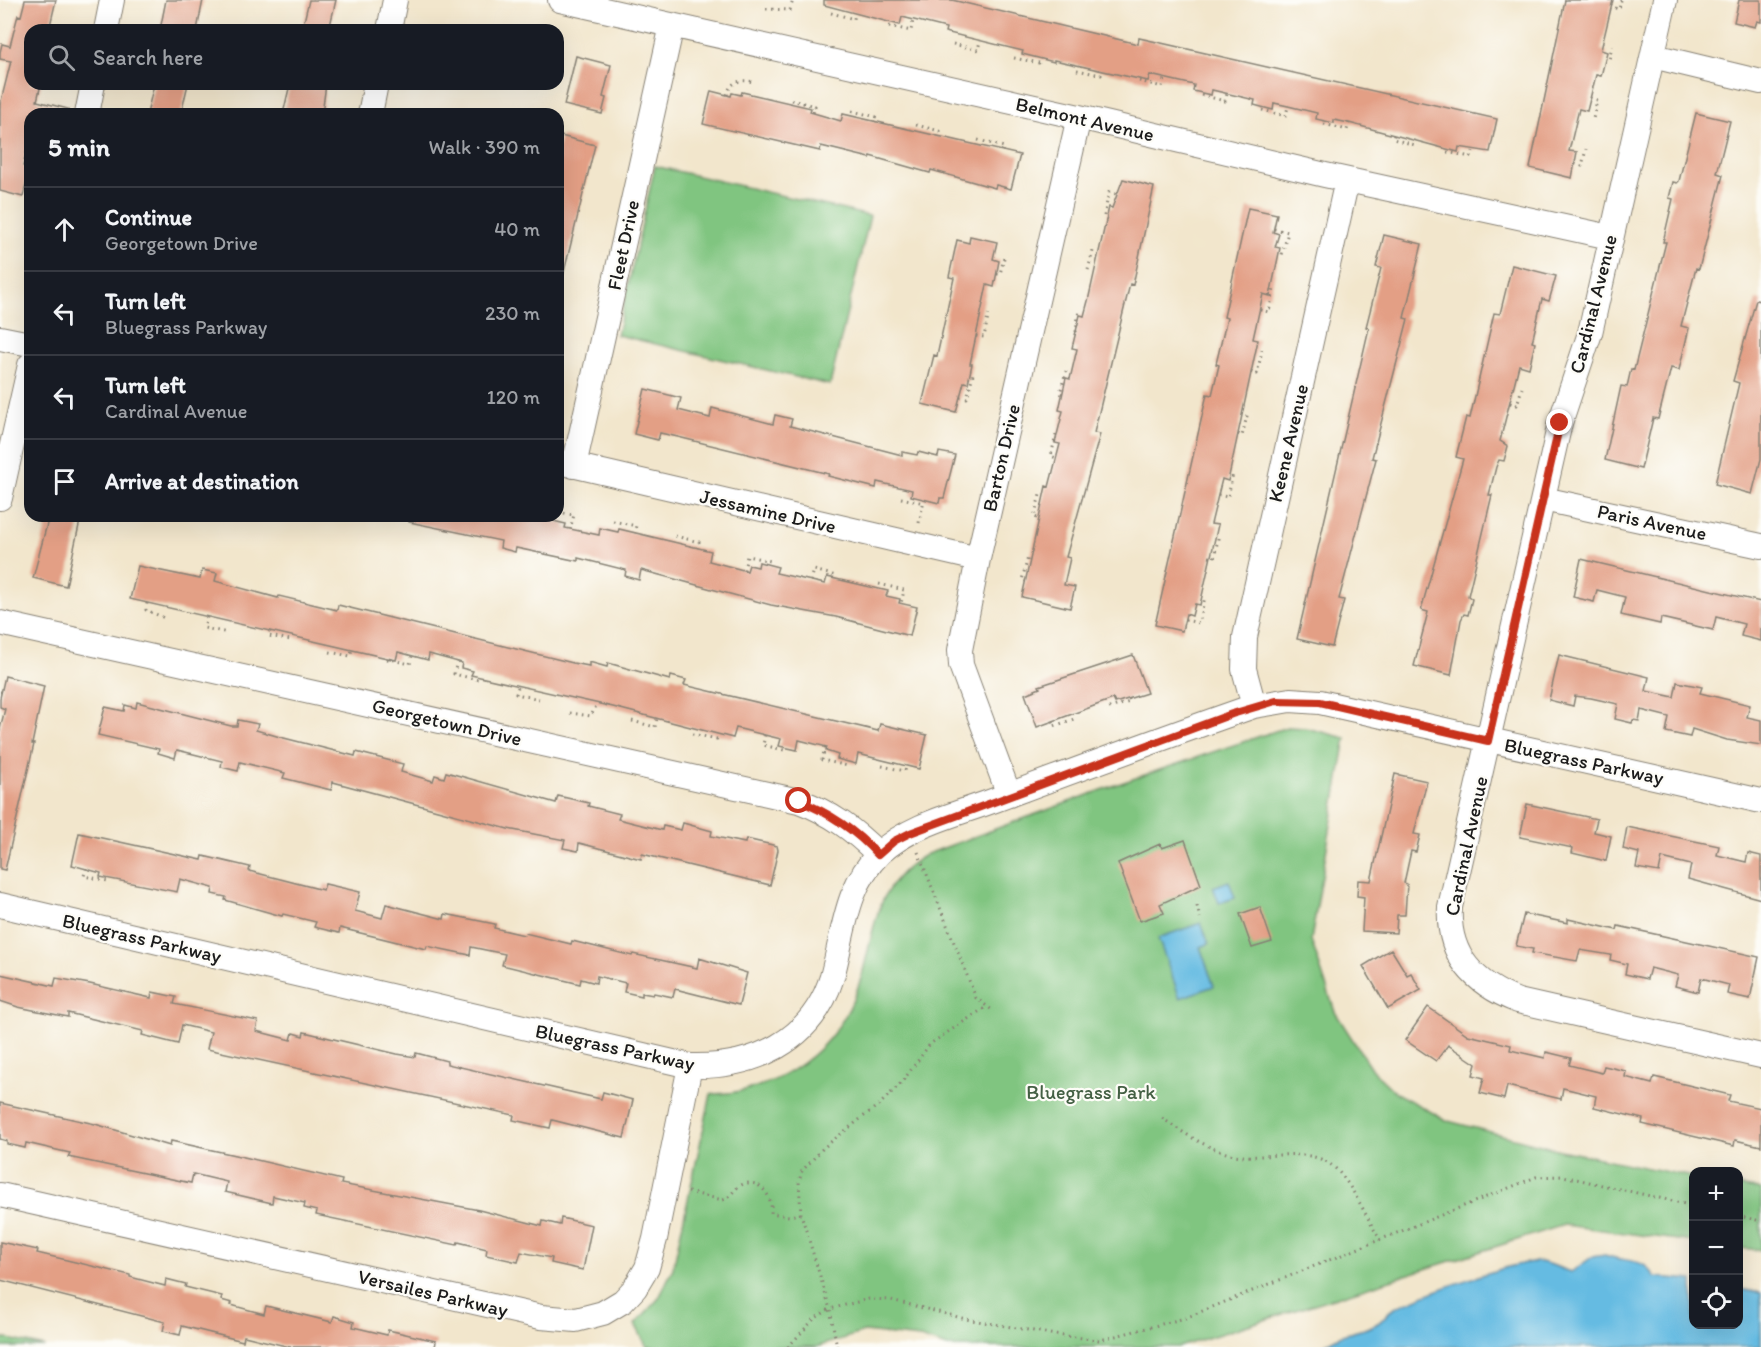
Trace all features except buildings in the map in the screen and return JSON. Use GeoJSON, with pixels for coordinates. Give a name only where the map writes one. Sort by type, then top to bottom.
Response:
{"type":"FeatureCollection","features":[{"type":"Feature","properties":{"kind":"street"},"geometry":{"type":"LineString","coordinates":[[107,24],[112,0]]}},
{"type":"Feature","properties":{"kind":"street"},"geometry":{"type":"LineString","coordinates":[[390,24],[395,0]]}},
{"type":"Feature","properties":{"kind":"street","name":"Belmont Avenue"},"geometry":{"type":"LineString","coordinates":[[560,0],[1347,180],[1610,237]]}},
{"type":"Feature","properties":{"kind":"street","name":"Cardinal Avenue"},"geometry":{"type":"LineString","coordinates":[[1665,0],[1590,333],[1560,423],[1450,908],[1449,926],[1457,953],[1474,974],[1497,992],[1518,1001],[1761,1056]]}},
{"type":"Feature","properties":{"kind":"street","name":"Fleet Drive"},"geometry":{"type":"LineString","coordinates":[[566,464],[672,25]]}},
{"type":"Feature","properties":{"kind":"street"},"geometry":{"type":"LineString","coordinates":[[1653,57],[1761,82]]}},
{"type":"Feature","properties":{"kind":"street"},"geometry":{"type":"LineString","coordinates":[[88,108],[92,90]]}},
{"type":"Feature","properties":{"kind":"street"},"geometry":{"type":"LineString","coordinates":[[371,108],[375,90]]}},
{"type":"Feature","properties":{"kind":"street","name":"Barton Drive"},"geometry":{"type":"LineString","coordinates":[[1009,795],[961,665],[962,633],[1079,117]]}},
{"type":"Feature","properties":{"kind":"street","name":"Keene Avenue"},"geometry":{"type":"LineString","coordinates":[[1254,706],[1244,669],[1245,637],[1347,180]]}},
{"type":"Feature","properties":{"kind":"street"},"geometry":{"type":"LineString","coordinates":[[0,338],[24,343]]}},
{"type":"Feature","properties":{"kind":"street"},"geometry":{"type":"LineString","coordinates":[[0,498],[24,392]]}},
{"type":"Feature","properties":{"kind":"street","name":"Jessamine Drive"},"geometry":{"type":"LineString","coordinates":[[566,464],[978,560]]}},
{"type":"Feature","properties":{"kind":"street","name":"Paris Avenue"},"geometry":{"type":"LineString","coordinates":[[1544,499],[1761,546]]}},
{"type":"Feature","properties":{"kind":"street","name":"Georgetown Drive"},"geometry":{"type":"LineString","coordinates":[[0,623],[799,801],[822,809],[842,822],[878,855]]}},
{"type":"Feature","properties":{"kind":"street","name":"Bluegrass Parkway"},"geometry":{"type":"LineString","coordinates":[[0,905],[690,1066],[714,1067],[760,1056],[778,1048],[812,1016],[831,979],[848,904],[859,881],[878,855],[894,841],[1009,795],[1254,706],[1290,700],[1320,702],[1761,801]]}},
{"type":"Feature","properties":{"kind":"street","name":"Versailes Parkway"},"geometry":{"type":"LineString","coordinates":[[0,1195],[541,1317],[576,1320],[603,1313],[623,1301],[635,1288],[646,1268],[655,1239],[690,1066]]}},
{"type":"Feature","properties":{"kind":"path"},"geometry":{"type":"LineString","coordinates":[[766,9],[790,10],[793,0]]}},
{"type":"Feature","properties":{"kind":"path"},"geometry":{"type":"LineString","coordinates":[[1615,8],[1619,9],[1621,0]]}},
{"type":"Feature","properties":{"kind":"path"},"geometry":{"type":"LineString","coordinates":[[831,13],[854,19],[855,13]]}},
{"type":"Feature","properties":{"kind":"path"},"geometry":{"type":"LineString","coordinates":[[890,26],[911,31],[913,20]]}},
{"type":"Feature","properties":{"kind":"path"},"geometry":{"type":"LineString","coordinates":[[953,44],[978,50],[980,41]]}},
{"type":"Feature","properties":{"kind":"path"},"geometry":{"type":"LineString","coordinates":[[1605,59],[1609,60],[1612,46]]}},
{"type":"Feature","properties":{"kind":"path"},"geometry":{"type":"LineString","coordinates":[[1014,58],[1039,63],[1040,59]]}},
{"type":"Feature","properties":{"kind":"path"},"geometry":{"type":"LineString","coordinates":[[1077,70],[1101,75],[1102,72]]}},
{"type":"Feature","properties":{"kind":"path"},"geometry":{"type":"LineString","coordinates":[[1139,81],[1162,87],[1164,78]]}},
{"type":"Feature","properties":{"kind":"path"},"geometry":{"type":"LineString","coordinates":[[727,95],[732,85],[738,81],[754,82]]}},
{"type":"Feature","properties":{"kind":"path"},"geometry":{"type":"LineString","coordinates":[[1201,95],[1225,101],[1227,93]]}},
{"type":"Feature","properties":{"kind":"path"},"geometry":{"type":"LineString","coordinates":[[1590,98],[1598,100],[1593,119]]}},
{"type":"Feature","properties":{"kind":"path"},"geometry":{"type":"LineString","coordinates":[[791,100],[815,106],[813,113]]}},
{"type":"Feature","properties":{"kind":"path"},"geometry":{"type":"LineString","coordinates":[[1262,110],[1286,116],[1288,106]]}},
{"type":"Feature","properties":{"kind":"path"},"geometry":{"type":"LineString","coordinates":[[852,111],[876,117],[875,122]]}},
{"type":"Feature","properties":{"kind":"path"},"geometry":{"type":"LineString","coordinates":[[1324,124],[1347,130],[1349,123]]}},
{"type":"Feature","properties":{"kind":"path"},"geometry":{"type":"LineString","coordinates":[[916,125],[940,131],[939,137]]}},
{"type":"Feature","properties":{"kind":"path"},"geometry":{"type":"LineString","coordinates":[[1394,135],[1393,139],[1415,144]]}},
{"type":"Feature","properties":{"kind":"path"},"geometry":{"type":"LineString","coordinates":[[978,140],[1004,147],[1002,151]]}},
{"type":"Feature","properties":{"kind":"path"},"geometry":{"type":"LineString","coordinates":[[1575,164],[1582,166],[1586,149]]}},
{"type":"Feature","properties":{"kind":"path"},"geometry":{"type":"LineString","coordinates":[[1448,152],[1471,157],[1473,151]]}},
{"type":"Feature","properties":{"kind":"path"},"geometry":{"type":"LineString","coordinates":[[1104,216],[1109,192],[1116,194]]}},
{"type":"Feature","properties":{"kind":"path"},"geometry":{"type":"LineString","coordinates":[[1274,229],[1288,232],[1282,255]]}},
{"type":"Feature","properties":{"kind":"path"},"geometry":{"type":"LineString","coordinates":[[1088,270],[1093,251],[1096,251]]}},
{"type":"Feature","properties":{"kind":"path"},"geometry":{"type":"LineString","coordinates":[[997,273],[1000,274],[1005,254]]}},
{"type":"Feature","properties":{"kind":"path"},"geometry":{"type":"LineString","coordinates":[[1260,310],[1269,312],[1274,288]]}},
{"type":"Feature","properties":{"kind":"path"},"geometry":{"type":"LineString","coordinates":[[1076,332],[1074,332],[1079,309]]}},
{"type":"Feature","properties":{"kind":"path"},"geometry":{"type":"LineString","coordinates":[[976,336],[984,337],[989,312]]}},
{"type":"Feature","properties":{"kind":"path"},"geometry":{"type":"LineString","coordinates":[[1251,372],[1257,374],[1262,350]]}},
{"type":"Feature","properties":{"kind":"path"},"geometry":{"type":"LineString","coordinates":[[1062,394],[1060,393],[1066,371]]}},
{"type":"Feature","properties":{"kind":"path"},"geometry":{"type":"LineString","coordinates":[[960,397],[967,398],[973,374]]}},
{"type":"Feature","properties":{"kind":"path"},"geometry":{"type":"LineString","coordinates":[[1510,403],[1517,405],[1522,388]]}},
{"type":"Feature","properties":{"kind":"path"},"geometry":{"type":"LineString","coordinates":[[1238,435],[1242,436],[1248,412]]}},
{"type":"Feature","properties":{"kind":"path"},"geometry":{"type":"LineString","coordinates":[[1056,435],[1051,456],[1056,458]]}},
{"type":"Feature","properties":{"kind":"path"},"geometry":{"type":"LineString","coordinates":[[1218,495],[1228,497],[1233,473]]}},
{"type":"Feature","properties":{"kind":"path"},"geometry":{"type":"LineString","coordinates":[[1037,518],[1034,517],[1040,495]]}},
{"type":"Feature","properties":{"kind":"path"},"geometry":{"type":"LineString","coordinates":[[901,498],[924,502],[919,523]]}},
{"type":"Feature","properties":{"kind":"path"},"geometry":{"type":"LineString","coordinates":[[564,513],[574,515],[570,529]]}},
{"type":"Feature","properties":{"kind":"path"},"geometry":{"type":"LineString","coordinates":[[613,521],[636,526],[634,533]]}},
{"type":"Feature","properties":{"kind":"path"},"geometry":{"type":"LineString","coordinates":[[1209,557],[1214,558],[1220,534]]}},
{"type":"Feature","properties":{"kind":"path"},"geometry":{"type":"LineString","coordinates":[[675,536],[699,542],[697,548]]}},
{"type":"Feature","properties":{"kind":"path"},"geometry":{"type":"LineString","coordinates":[[744,570],[747,556],[771,561]]}},
{"type":"Feature","properties":{"kind":"path"},"geometry":{"type":"LineString","coordinates":[[1026,581],[1022,580],[1028,557]]}},
{"type":"Feature","properties":{"kind":"path"},"geometry":{"type":"LineString","coordinates":[[811,581],[814,570],[836,576]]}},
{"type":"Feature","properties":{"kind":"path"},"geometry":{"type":"LineString","coordinates":[[879,584],[904,590],[902,603]]}},
{"type":"Feature","properties":{"kind":"path"},"geometry":{"type":"LineString","coordinates":[[1185,620],[1199,623],[1205,597]]}},
{"type":"Feature","properties":{"kind":"path"},"geometry":{"type":"LineString","coordinates":[[147,603],[146,610],[167,619]]}},
{"type":"Feature","properties":{"kind":"path"},"geometry":{"type":"LineString","coordinates":[[207,617],[204,628],[228,633]]}},
{"type":"Feature","properties":{"kind":"path"},"geometry":{"type":"LineString","coordinates":[[270,631],[269,636],[291,640]]}},
{"type":"Feature","properties":{"kind":"path"},"geometry":{"type":"LineString","coordinates":[[330,652],[351,656],[352,650]]}},
{"type":"Feature","properties":{"kind":"path"},"geometry":{"type":"LineString","coordinates":[[387,659],[410,664],[412,656]]}},
{"type":"Feature","properties":{"kind":"path"},"geometry":{"type":"LineString","coordinates":[[457,661],[454,674],[479,680]]}},
{"type":"Feature","properties":{"kind":"path"},"geometry":{"type":"LineString","coordinates":[[518,687],[516,694],[539,699]]}},
{"type":"Feature","properties":{"kind":"path"},"geometry":{"type":"LineString","coordinates":[[1109,708],[1130,702],[1129,699]]}},
{"type":"Feature","properties":{"kind":"path"},"geometry":{"type":"LineString","coordinates":[[570,713],[591,716],[597,704]]}},
{"type":"Feature","properties":{"kind":"path"},"geometry":{"type":"LineString","coordinates":[[632,721],[655,727],[657,718]]}},
{"type":"Feature","properties":{"kind":"path"},"geometry":{"type":"LineString","coordinates":[[1053,721],[1054,726],[1077,718]]}},
{"type":"Feature","properties":{"kind":"path"},"geometry":{"type":"LineString","coordinates":[[692,734],[717,739],[718,735]]}},
{"type":"Feature","properties":{"kind":"path"},"geometry":{"type":"LineString","coordinates":[[765,735],[763,745],[788,751]]}},
{"type":"Feature","properties":{"kind":"path"},"geometry":{"type":"LineString","coordinates":[[825,747],[822,760],[848,766]]}},
{"type":"Feature","properties":{"kind":"path"},"geometry":{"type":"LineString","coordinates":[[882,766],[904,771],[906,766]]}},
{"type":"Feature","properties":{"kind":"path"},"geometry":{"type":"LineString","coordinates":[[915,845],[976,998],[992,1010]]}},
{"type":"Feature","properties":{"kind":"path"},"geometry":{"type":"LineString","coordinates":[[86,868],[84,876],[108,881]]}},
{"type":"Feature","properties":{"kind":"path"},"geometry":{"type":"LineString","coordinates":[[1197,906],[1200,918]]}},
{"type":"Feature","properties":{"kind":"path"},"geometry":{"type":"LineString","coordinates":[[837,1347],[830,1309],[801,1214],[799,1182],[802,1171],[809,1161],[881,1103],[902,1082],[930,1044],[986,1007]]}},
{"type":"Feature","properties":{"kind":"path"},"geometry":{"type":"LineString","coordinates":[[1161,1118],[1217,1150],[1230,1154],[1307,1157],[1330,1164],[1345,1182],[1380,1240]]}},
{"type":"Feature","properties":{"kind":"path"},"geometry":{"type":"LineString","coordinates":[[788,1347],[814,1319],[830,1309],[856,1300],[891,1300],[966,1319],[1056,1335],[1100,1340],[1185,1317],[1523,1182],[1551,1175],[1586,1180],[1689,1205]]}},
{"type":"Feature","properties":{"kind":"path"},"geometry":{"type":"LineString","coordinates":[[688,1192],[723,1200],[738,1187],[748,1183],[761,1186],[769,1194],[771,1213],[789,1216],[801,1214]]}},
{"type":"Feature","properties":{"kind":"path"},"geometry":{"type":"LineString","coordinates":[[1743,1217],[1761,1221]]}},
{"type":"Feature","properties":{"kind":"green space"},"geometry":{"type":"Polygon","coordinates":[[[655,166],[870,216],[830,385],[617,335],[655,166]]]}},
{"type":"Feature","properties":{"kind":"green space","name":"Bluegrass Park"},"geometry":{"type":"Polygon","coordinates":[[[1287,727],[1306,728],[1346,738],[1311,940],[1335,1012],[1372,1070],[1396,1093],[1448,1121],[1560,1150],[1689,1176],[1689,1241],[1564,1225],[1179,1347],[948,1347],[920,1338],[864,1332],[816,1347],[647,1347],[635,1324],[659,1298],[673,1268],[711,1094],[744,1090],[775,1080],[806,1061],[827,1041],[851,1005],[861,978],[874,924],[887,893],[896,879],[910,866],[927,854],[1118,784],[1287,727]]]}},
{"type":"Feature","properties":{"kind":"green space"},"geometry":{"type":"Polygon","coordinates":[[[1743,1187],[1761,1190],[1761,1250],[1743,1248],[1743,1187]]]}},
{"type":"Feature","properties":{"kind":"green space"},"geometry":{"type":"Polygon","coordinates":[[[0,1337],[45,1347],[0,1347],[0,1337]]]}},
{"type":"Feature","properties":{"kind":"water"},"geometry":{"type":"Polygon","coordinates":[[[1229,881],[1235,898],[1219,903],[1213,887],[1229,881]]]}},
{"type":"Feature","properties":{"kind":"water"},"geometry":{"type":"Polygon","coordinates":[[[1201,923],[1209,944],[1200,947],[1214,986],[1180,998],[1158,938],[1201,923]]]}},
{"type":"Feature","properties":{"kind":"water"},"geometry":{"type":"Polygon","coordinates":[[[1605,1255],[1633,1261],[1645,1266],[1655,1277],[1689,1280],[1689,1329],[1743,1329],[1743,1290],[1761,1293],[1761,1347],[1322,1347],[1336,1337],[1376,1324],[1405,1303],[1487,1273],[1537,1262],[1571,1272],[1592,1257],[1605,1255]]]}},
{"type":"Feature","properties":{"kind":"route"},"geometry":{"type":"LineString","coordinates":[[799,801],[822,809],[842,822],[863,838],[878,855],[894,841],[910,833],[1254,706],[1276,701],[1320,702],[1488,741],[1560,423]]}}]}
